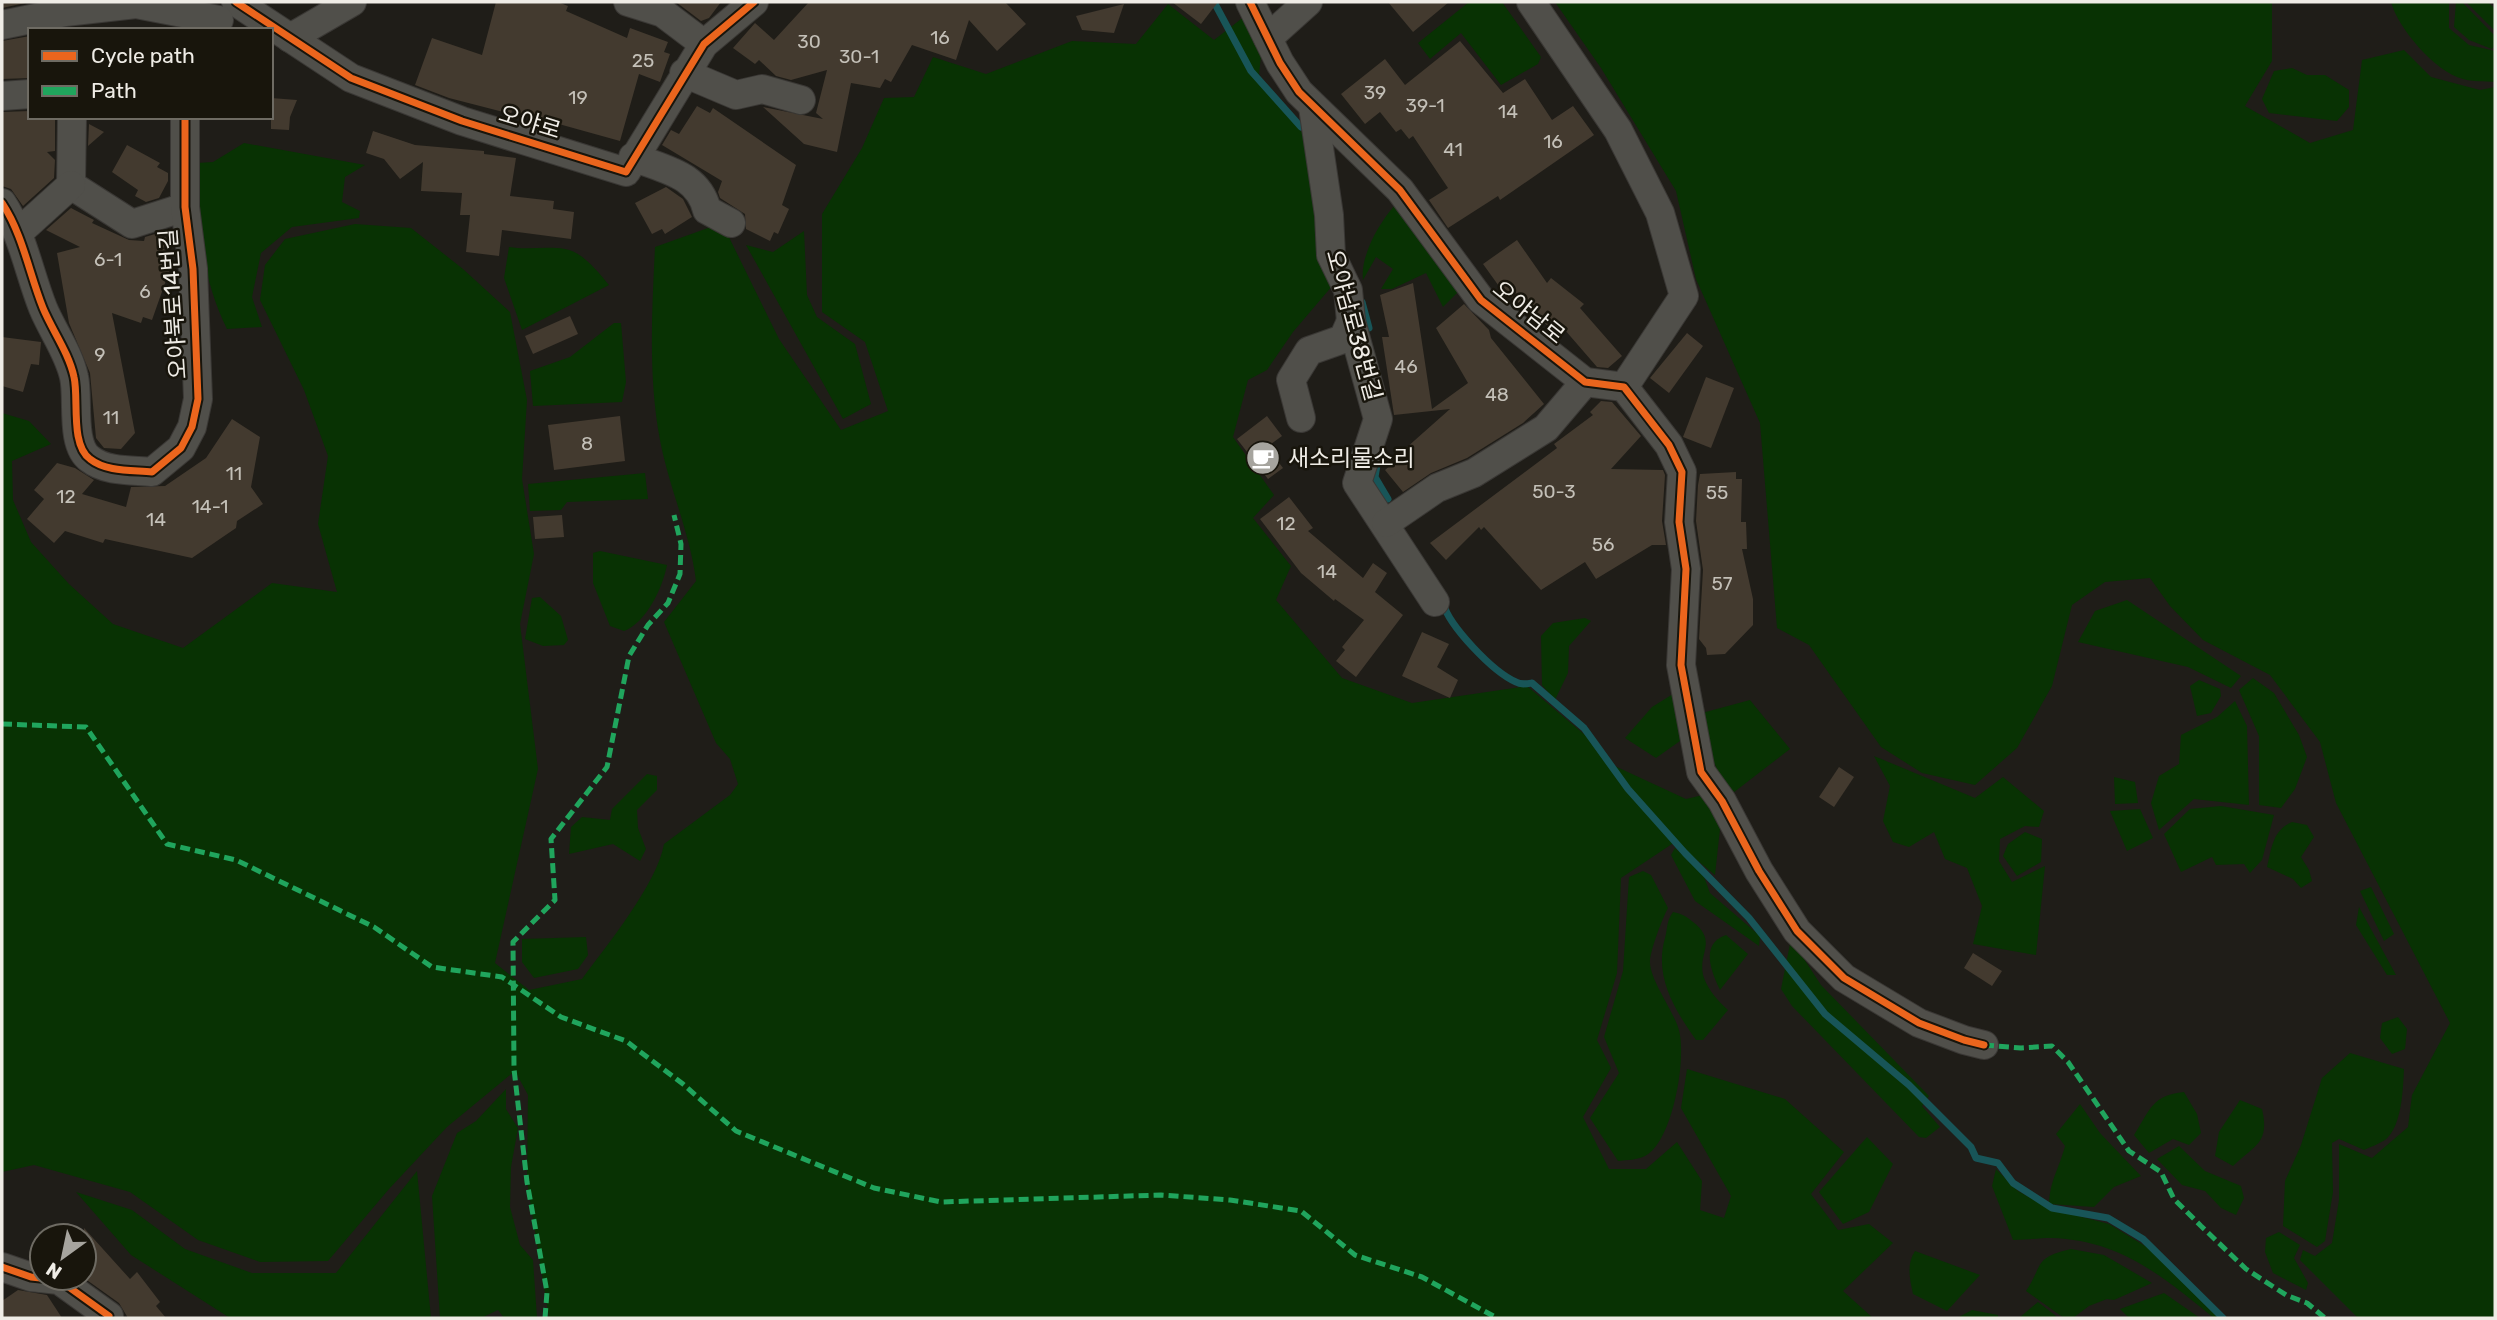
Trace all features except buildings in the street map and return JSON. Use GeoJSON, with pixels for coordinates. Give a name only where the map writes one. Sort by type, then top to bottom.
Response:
{"type":"FeatureCollection","features":[{"type":"Feature","properties":{"kind":"street"},"geometry":{"type":"LineString","coordinates":[[290,38],[352,2]]}},
{"type":"Feature","properties":{"kind":"street"},"geometry":{"type":"LineString","coordinates":[[731,223],[707,210],[703,193],[689,180],[633,157],[704,44],[754,2]]}},
{"type":"Feature","properties":{"kind":"street","name":"오야남로"},"geometry":{"type":"LineString","coordinates":[[1250,2],[1299,92],[1400,190],[1481,300],[1585,382]]}},
{"type":"Feature","properties":{"kind":"street"},"geometry":{"type":"LineString","coordinates":[[1268,38],[1308,2]]}},
{"type":"Feature","properties":{"kind":"street"},"geometry":{"type":"LineString","coordinates":[[1531,2],[1595,92],[1629,150],[1660,213],[1684,296],[1624,387]]}},
{"type":"Feature","properties":{"kind":"street"},"geometry":{"type":"LineString","coordinates":[[2,24],[65,12],[136,4],[224,13]]}},
{"type":"Feature","properties":{"kind":"street"},"geometry":{"type":"LineString","coordinates":[[641,4],[663,13],[704,44]]}},
{"type":"Feature","properties":{"kind":"street","name":"오야로"},"geometry":{"type":"LineString","coordinates":[[224,13],[264,28]]}},
{"type":"Feature","properties":{"kind":"street","name":"오야로"},"geometry":{"type":"LineString","coordinates":[[273,32],[290,38],[351,78],[462,121],[626,172],[633,157]]}},
{"type":"Feature","properties":{"kind":"street"},"geometry":{"type":"LineString","coordinates":[[684,73],[736,96],[762,89],[801,100]]}},
{"type":"Feature","properties":{"kind":"street"},"geometry":{"type":"LineString","coordinates":[[2,96],[28,94]]}},
{"type":"Feature","properties":{"kind":"street","name":"오야남로38번길"},"geometry":{"type":"LineString","coordinates":[[1313,107],[1329,215],[1331,255],[1348,290],[1352,321],[1378,419],[1367,444],[1357,483],[1386,523],[1435,602]]}},
{"type":"Feature","properties":{"kind":"street"},"geometry":{"type":"LineString","coordinates":[[2,203],[18,233],[71,185],[72,119]]}},
{"type":"Feature","properties":{"kind":"street","name":"오야북로14번길"},"geometry":{"type":"LineString","coordinates":[[18,233],[43,307],[74,377],[76,418],[84,453],[91,461],[108,467],[152,472],[181,448],[192,427],[198,399],[193,270],[185,207],[185,119]]}},
{"type":"Feature","properties":{"kind":"street","name":"오야북로14번길"},"geometry":{"type":"LineString","coordinates":[[71,185],[132,224],[185,207]]}},
{"type":"Feature","properties":{"kind":"street"},"geometry":{"type":"LineString","coordinates":[[1301,418],[1291,380],[1309,351],[1343,339],[1352,321]]}},
{"type":"Feature","properties":{"kind":"street"},"geometry":{"type":"LineString","coordinates":[[1386,523],[1437,488],[1474,473],[1546,428],[1585,382],[1624,387],[1669,445],[1682,472],[1679,522],[1686,569],[1681,665],[1701,772],[1722,802],[1759,871],[1797,931],[1844,978],[1919,1023],[1984,1045]]}},
{"type":"Feature","properties":{"kind":"street"},"geometry":{"type":"LineString","coordinates":[[2,1267],[31,1277],[59,1280],[109,1316]]}},
{"type":"Feature","properties":{"kind":"green space"},"geometry":{"type":"Polygon","coordinates":[[[1469,2],[1502,2],[1541,57],[1538,64],[1501,85],[1461,33],[1430,59],[1418,43],[1469,2]]]}},
{"type":"Feature","properties":{"kind":"green space"},"geometry":{"type":"Polygon","coordinates":[[[1555,2],[2272,2],[2272,61],[2245,106],[2310,143],[2353,130],[2362,60],[2404,50],[2431,77],[2480,90],[2495,87],[2495,1318],[2358,1318],[2300,1260],[2303,1250],[2315,1256],[2332,1243],[2339,1200],[2339,1144],[2372,1158],[2408,1127],[2412,1095],[2450,1023],[2336,803],[2320,742],[2270,675],[2203,640],[2170,606],[2150,578],[2105,582],[2072,605],[2052,686],[2017,748],[1975,785],[1922,773],[1881,747],[1809,645],[1777,628],[1760,423],[1696,279],[1676,191],[1601,68],[1555,2]]]}},
{"type":"Feature","properties":{"kind":"green space"},"geometry":{"type":"Polygon","coordinates":[[[2391,2],[2449,2],[2449,28],[2469,45],[2495,51],[2495,82],[2463,79],[2441,68],[2409,36],[2391,2]]]}},
{"type":"Feature","properties":{"kind":"green space"},"geometry":{"type":"Polygon","coordinates":[[[2456,2],[2462,2],[2495,36],[2492,49],[2469,40],[2454,27],[2456,2]]]}},
{"type":"Feature","properties":{"kind":"green space"},"geometry":{"type":"Polygon","coordinates":[[[2466,2],[2488,2],[2495,9],[2495,31],[2466,2]]]}},
{"type":"Feature","properties":{"kind":"green space"},"geometry":{"type":"Polygon","coordinates":[[[1168,4],[1214,40],[1245,16],[1261,56],[1259,74],[1274,100],[1306,137],[1333,285],[1293,332],[1267,370],[1248,380],[1233,437],[1274,495],[1253,518],[1291,566],[1276,600],[1342,678],[1412,703],[1527,686],[1585,735],[1604,761],[1686,799],[1703,795],[1720,829],[1715,875],[1675,842],[1621,878],[1617,973],[1597,1040],[1611,1068],[1583,1117],[1609,1169],[1646,1169],[1677,1142],[1702,1181],[1700,1210],[1724,1218],[1731,1196],[1681,1108],[1687,1069],[1785,1099],[1844,1152],[1811,1194],[1838,1230],[1869,1224],[1893,1243],[1843,1291],[1873,1318],[549,1318],[527,1182],[528,1095],[515,1071],[447,1127],[389,1189],[328,1261],[260,1262],[198,1240],[130,1192],[34,1165],[2,1172],[2,413],[29,421],[51,444],[12,461],[13,500],[31,542],[69,584],[113,624],[183,648],[272,583],[337,592],[318,524],[328,456],[304,390],[260,300],[265,265],[285,239],[355,224],[411,228],[463,269],[510,312],[527,400],[522,479],[534,554],[520,624],[538,769],[495,963],[529,990],[582,979],[642,895],[664,844],[730,795],[738,784],[730,759],[716,743],[664,622],[696,581],[689,545],[664,458],[656,416],[652,344],[655,247],[722,223],[779,339],[841,430],[888,411],[865,342],[822,312],[822,214],[862,148],[884,98],[914,97],[933,57],[986,74],[1072,41],[1136,44],[1168,4]]]}},
{"type":"Feature","properties":{"kind":"green space"},"geometry":{"type":"Polygon","coordinates":[[[2292,68],[2307,75],[2325,75],[2349,90],[2349,107],[2337,121],[2269,113],[2262,99],[2274,71],[2292,68]]]}},
{"type":"Feature","properties":{"kind":"green space"},"geometry":{"type":"Polygon","coordinates":[[[244,143],[365,165],[345,177],[342,202],[360,211],[359,218],[292,227],[261,253],[252,297],[262,327],[227,329],[211,289],[202,248],[197,163],[213,162],[244,143]]]}},
{"type":"Feature","properties":{"kind":"green space"},"geometry":{"type":"Polygon","coordinates":[[[1395,205],[1460,290],[1443,307],[1426,273],[1392,289],[1381,289],[1393,269],[1376,257],[1363,280],[1364,261],[1372,240],[1395,205]]]}},
{"type":"Feature","properties":{"kind":"green space"},"geometry":{"type":"Polygon","coordinates":[[[804,231],[807,295],[817,317],[855,344],[871,404],[843,419],[746,245],[773,252],[804,231]]]}},
{"type":"Feature","properties":{"kind":"green space"},"geometry":{"type":"Polygon","coordinates":[[[509,247],[558,248],[572,251],[590,263],[609,285],[522,330],[504,278],[509,247]]]}},
{"type":"Feature","properties":{"kind":"green space"},"geometry":{"type":"Polygon","coordinates":[[[614,323],[621,323],[626,382],[622,402],[533,406],[530,371],[570,357],[614,323]]]}},
{"type":"Feature","properties":{"kind":"green space"},"geometry":{"type":"Polygon","coordinates":[[[645,473],[648,499],[567,502],[561,510],[530,511],[528,484],[645,473]]]}},
{"type":"Feature","properties":{"kind":"green space"},"geometry":{"type":"Polygon","coordinates":[[[600,551],[667,565],[652,603],[632,627],[624,631],[610,626],[593,583],[593,553],[600,551]]]}},
{"type":"Feature","properties":{"kind":"green space"},"geometry":{"type":"Polygon","coordinates":[[[540,597],[561,616],[568,640],[564,645],[543,646],[525,639],[532,598],[540,597]]]}},
{"type":"Feature","properties":{"kind":"green space"},"geometry":{"type":"Polygon","coordinates":[[[2127,600],[2241,676],[2231,688],[2188,667],[2078,642],[2095,611],[2127,600]]]}},
{"type":"Feature","properties":{"kind":"green space"},"geometry":{"type":"Polygon","coordinates":[[[1585,618],[1591,621],[1569,646],[1568,673],[1555,700],[1542,685],[1541,636],[1553,623],[1585,618]]]}},
{"type":"Feature","properties":{"kind":"green space"},"geometry":{"type":"Polygon","coordinates":[[[2253,678],[2274,693],[2299,735],[2307,757],[2295,789],[2281,808],[2259,805],[2259,736],[2239,690],[2253,678]]]}},
{"type":"Feature","properties":{"kind":"green space"},"geometry":{"type":"Polygon","coordinates":[[[2199,680],[2220,689],[2221,696],[2211,713],[2197,716],[2190,686],[2199,680]]]}},
{"type":"Feature","properties":{"kind":"green space"},"geometry":{"type":"Polygon","coordinates":[[[1673,694],[1680,741],[1656,758],[1625,738],[1652,707],[1673,694]]]}},
{"type":"Feature","properties":{"kind":"green space"},"geometry":{"type":"Polygon","coordinates":[[[1750,700],[1790,749],[1729,796],[1704,740],[1702,713],[1750,700]]]}},
{"type":"Feature","properties":{"kind":"green space"},"geometry":{"type":"Polygon","coordinates":[[[2235,701],[2247,726],[2249,805],[2194,799],[2159,830],[2151,803],[2159,776],[2179,764],[2181,735],[2217,717],[2235,701]]]}},
{"type":"Feature","properties":{"kind":"green space"},"geometry":{"type":"Polygon","coordinates":[[[1874,756],[1975,798],[2003,777],[2044,811],[2039,827],[2025,826],[2000,839],[1999,861],[2012,882],[2045,866],[2036,955],[1973,944],[1982,906],[1967,868],[1945,859],[1934,832],[1909,847],[1893,842],[1883,821],[1890,786],[1874,756]]]}},
{"type":"Feature","properties":{"kind":"green space"},"geometry":{"type":"Polygon","coordinates":[[[647,774],[657,776],[657,790],[637,810],[638,828],[646,849],[640,861],[613,844],[569,854],[571,827],[582,817],[610,820],[612,809],[647,774]]]}},
{"type":"Feature","properties":{"kind":"green space"},"geometry":{"type":"Polygon","coordinates":[[[2114,777],[2135,782],[2138,803],[2115,804],[2114,777]]]}},
{"type":"Feature","properties":{"kind":"green space"},"geometry":{"type":"Polygon","coordinates":[[[2221,806],[2274,815],[2262,860],[2250,873],[2244,864],[2216,865],[2212,857],[2181,872],[2164,834],[2190,809],[2221,806]]]}},
{"type":"Feature","properties":{"kind":"green space"},"geometry":{"type":"Polygon","coordinates":[[[2140,809],[2153,838],[2127,851],[2110,811],[2140,809]]]}},
{"type":"Feature","properties":{"kind":"green space"},"geometry":{"type":"Polygon","coordinates":[[[2292,822],[2307,825],[2314,837],[2301,857],[2312,881],[2301,888],[2293,879],[2267,867],[2277,835],[2292,822]]]}},
{"type":"Feature","properties":{"kind":"green space"},"geometry":{"type":"Polygon","coordinates":[[[2025,832],[2042,839],[2041,862],[2017,876],[2003,856],[2008,844],[2025,832]]]}},
{"type":"Feature","properties":{"kind":"green space"},"geometry":{"type":"Polygon","coordinates":[[[1675,848],[1703,874],[1710,893],[1760,936],[1759,946],[1695,901],[1671,855],[1675,848]]]}},
{"type":"Feature","properties":{"kind":"green space"},"geometry":{"type":"Polygon","coordinates":[[[1643,871],[1651,875],[1668,908],[1654,944],[1650,963],[1654,978],[1678,1027],[1681,1057],[1676,1096],[1663,1134],[1655,1148],[1645,1156],[1618,1161],[1590,1118],[1619,1073],[1604,1037],[1623,971],[1629,877],[1643,871]]]}},
{"type":"Feature","properties":{"kind":"green space"},"geometry":{"type":"Polygon","coordinates":[[[2371,887],[2394,934],[2384,941],[2360,891],[2371,887]]]}},
{"type":"Feature","properties":{"kind":"green space"},"geometry":{"type":"Polygon","coordinates":[[[2359,907],[2396,975],[2387,975],[2356,925],[2359,907]]]}},
{"type":"Feature","properties":{"kind":"green space"},"geometry":{"type":"Polygon","coordinates":[[[1673,912],[1690,920],[1705,936],[1702,970],[1704,978],[1714,996],[1728,1010],[1703,1040],[1696,1040],[1688,1028],[1668,992],[1664,979],[1662,952],[1668,922],[1673,912]]]}},
{"type":"Feature","properties":{"kind":"green space"},"geometry":{"type":"Polygon","coordinates":[[[1726,935],[1748,954],[1720,990],[1711,967],[1710,952],[1718,939],[1726,935]]]}},
{"type":"Feature","properties":{"kind":"green space"},"geometry":{"type":"Polygon","coordinates":[[[586,937],[588,955],[578,969],[534,978],[522,962],[522,939],[586,937]]]}},
{"type":"Feature","properties":{"kind":"green space"},"geometry":{"type":"Polygon","coordinates":[[[1791,939],[1821,985],[1929,1096],[1922,1106],[1940,1127],[1926,1138],[1919,1137],[1792,1006],[1781,989],[1791,939]]]}},
{"type":"Feature","properties":{"kind":"green space"},"geometry":{"type":"Polygon","coordinates":[[[2398,1017],[2407,1029],[2405,1049],[2392,1054],[2380,1038],[2382,1023],[2398,1017]]]}},
{"type":"Feature","properties":{"kind":"green space"},"geometry":{"type":"Polygon","coordinates":[[[2350,1053],[2404,1069],[2400,1107],[2391,1134],[2380,1143],[2364,1150],[2339,1139],[2332,1143],[2333,1192],[2325,1241],[2317,1247],[2283,1226],[2285,1181],[2301,1145],[2322,1078],[2350,1053]]]}},
{"type":"Feature","properties":{"kind":"green space"},"geometry":{"type":"Polygon","coordinates":[[[506,1089],[506,1109],[518,1128],[511,1167],[510,1207],[520,1245],[533,1260],[537,1318],[504,1318],[498,1310],[481,1318],[440,1318],[432,1196],[457,1133],[476,1121],[506,1089]]]}},
{"type":"Feature","properties":{"kind":"green space"},"geometry":{"type":"Polygon","coordinates":[[[2184,1092],[2197,1114],[2201,1133],[2189,1145],[2173,1139],[2149,1153],[2134,1135],[2158,1100],[2184,1092]]]}},
{"type":"Feature","properties":{"kind":"green space"},"geometry":{"type":"Polygon","coordinates":[[[2240,1100],[2262,1109],[2264,1129],[2254,1148],[2233,1166],[2215,1156],[2219,1132],[2240,1100]]]}},
{"type":"Feature","properties":{"kind":"green space"},"geometry":{"type":"Polygon","coordinates":[[[2080,1104],[2100,1133],[2141,1176],[2114,1187],[2094,1207],[2049,1204],[2053,1181],[2065,1146],[2056,1134],[2080,1104]]]}},
{"type":"Feature","properties":{"kind":"green space"},"geometry":{"type":"Polygon","coordinates":[[[1867,1137],[1893,1164],[1869,1212],[1843,1224],[1819,1192],[1867,1137]]]}},
{"type":"Feature","properties":{"kind":"green space"},"geometry":{"type":"Polygon","coordinates":[[[2179,1146],[2205,1171],[2241,1186],[2244,1198],[2236,1215],[2221,1208],[2205,1191],[2182,1185],[2157,1159],[2179,1146]]]}},
{"type":"Feature","properties":{"kind":"green space"},"geometry":{"type":"Polygon","coordinates":[[[1996,1169],[2018,1191],[2048,1208],[2109,1224],[2150,1249],[2220,1318],[2214,1318],[2177,1288],[2120,1253],[2076,1240],[2013,1240],[1992,1186],[1996,1169]]]}},
{"type":"Feature","properties":{"kind":"green space"},"geometry":{"type":"Polygon","coordinates":[[[417,1171],[431,1318],[230,1318],[131,1255],[76,1192],[132,1210],[185,1249],[252,1273],[336,1273],[417,1171]]]}},
{"type":"Feature","properties":{"kind":"green space"},"geometry":{"type":"Polygon","coordinates":[[[2279,1232],[2300,1245],[2294,1258],[2308,1283],[2306,1290],[2273,1273],[2265,1252],[2266,1238],[2279,1232]]]}},
{"type":"Feature","properties":{"kind":"green space"},"geometry":{"type":"Polygon","coordinates":[[[2071,1249],[2104,1255],[2152,1283],[2114,1300],[2107,1299],[2089,1306],[2073,1318],[2064,1318],[2026,1291],[2045,1259],[2071,1249]]]}},
{"type":"Feature","properties":{"kind":"green space"},"geometry":{"type":"Polygon","coordinates":[[[1915,1251],[1980,1275],[1947,1311],[1913,1294],[1910,1267],[1915,1251]]]}},
{"type":"Feature","properties":{"kind":"green space"},"geometry":{"type":"Polygon","coordinates":[[[2164,1293],[2200,1318],[2129,1318],[2120,1309],[2164,1293]]]}},
{"type":"Feature","properties":{"kind":"green space"},"geometry":{"type":"Polygon","coordinates":[[[2038,1302],[2056,1316],[2019,1318],[2038,1302]]]}},
{"type":"Feature","properties":{"kind":"green space"},"geometry":{"type":"Polygon","coordinates":[[[1972,1310],[1998,1315],[1998,1318],[1957,1318],[1972,1310]]]}},
{"type":"Feature","properties":{"kind":"waterway"},"geometry":{"type":"LineString","coordinates":[[1214,2],[1251,71],[1301,127]]}},
{"type":"Feature","properties":{"kind":"waterway"},"geometry":{"type":"LineString","coordinates":[[1362,302],[1369,328]]}},
{"type":"Feature","properties":{"kind":"waterway"},"geometry":{"type":"LineString","coordinates":[[1379,454],[1375,477],[1388,499]]}},
{"type":"Feature","properties":{"kind":"waterway"},"geometry":{"type":"LineString","coordinates":[[1443,603],[1454,624],[1484,659],[1516,682],[1532,683],[1584,728],[1628,789],[1685,853],[1749,918],[1825,1014],[1909,1085],[1971,1147],[1976,1158],[1998,1163],[2013,1183],[2052,1208],[2108,1218],[2143,1239],[2223,1318]]}},
{"type":"Feature","properties":{"kind":"marked path"},"geometry":{"type":"LineString","coordinates":[[545,1318],[547,1292],[527,1182],[514,1069],[513,942],[555,900],[551,839],[607,767],[629,656],[648,625],[668,603],[680,574],[681,544],[674,515]]}},
{"type":"Feature","properties":{"kind":"marked path"},"geometry":{"type":"LineString","coordinates":[[2,724],[86,727],[167,844],[236,860],[374,927],[432,967],[502,977],[561,1017],[626,1041],[683,1084],[736,1131],[874,1188],[941,1202],[1161,1195],[1230,1200],[1301,1211],[1355,1255],[1422,1277],[1497,1318]]}},
{"type":"Feature","properties":{"kind":"marked path"},"geometry":{"type":"LineString","coordinates":[[1984,1045],[2021,1048],[2052,1046],[2068,1062],[2129,1151],[2161,1172],[2174,1199],[2201,1226],[2246,1269],[2286,1295],[2307,1303],[2325,1318]]}},
{"type":"Feature","properties":{"kind":"cycle path"},"geometry":{"type":"LineString","coordinates":[[236,2],[351,78],[462,121],[626,172],[704,44],[754,2]]}},
{"type":"Feature","properties":{"kind":"cycle path"},"geometry":{"type":"LineString","coordinates":[[1250,2],[1280,63],[1299,92],[1400,190],[1481,300],[1585,382],[1624,387],[1669,445],[1682,472],[1679,522],[1686,569],[1681,665],[1701,772],[1722,801],[1759,871],[1797,931],[1844,978],[1919,1023],[1984,1045]]}},
{"type":"Feature","properties":{"kind":"cycle path"},"geometry":{"type":"LineString","coordinates":[[2,203],[21,241],[43,308],[72,368],[77,432],[84,452],[90,459],[104,466],[152,472],[181,448],[192,427],[198,399],[193,269],[185,207],[185,119]]}},
{"type":"Feature","properties":{"kind":"cycle path"},"geometry":{"type":"LineString","coordinates":[[2,1267],[31,1277],[59,1280],[109,1316]]}},
{"type":"Feature","properties":{"kind":"place","name":"새소리물소리"},"geometry":{"type":"Point","coordinates":[1263,458]}}]}
